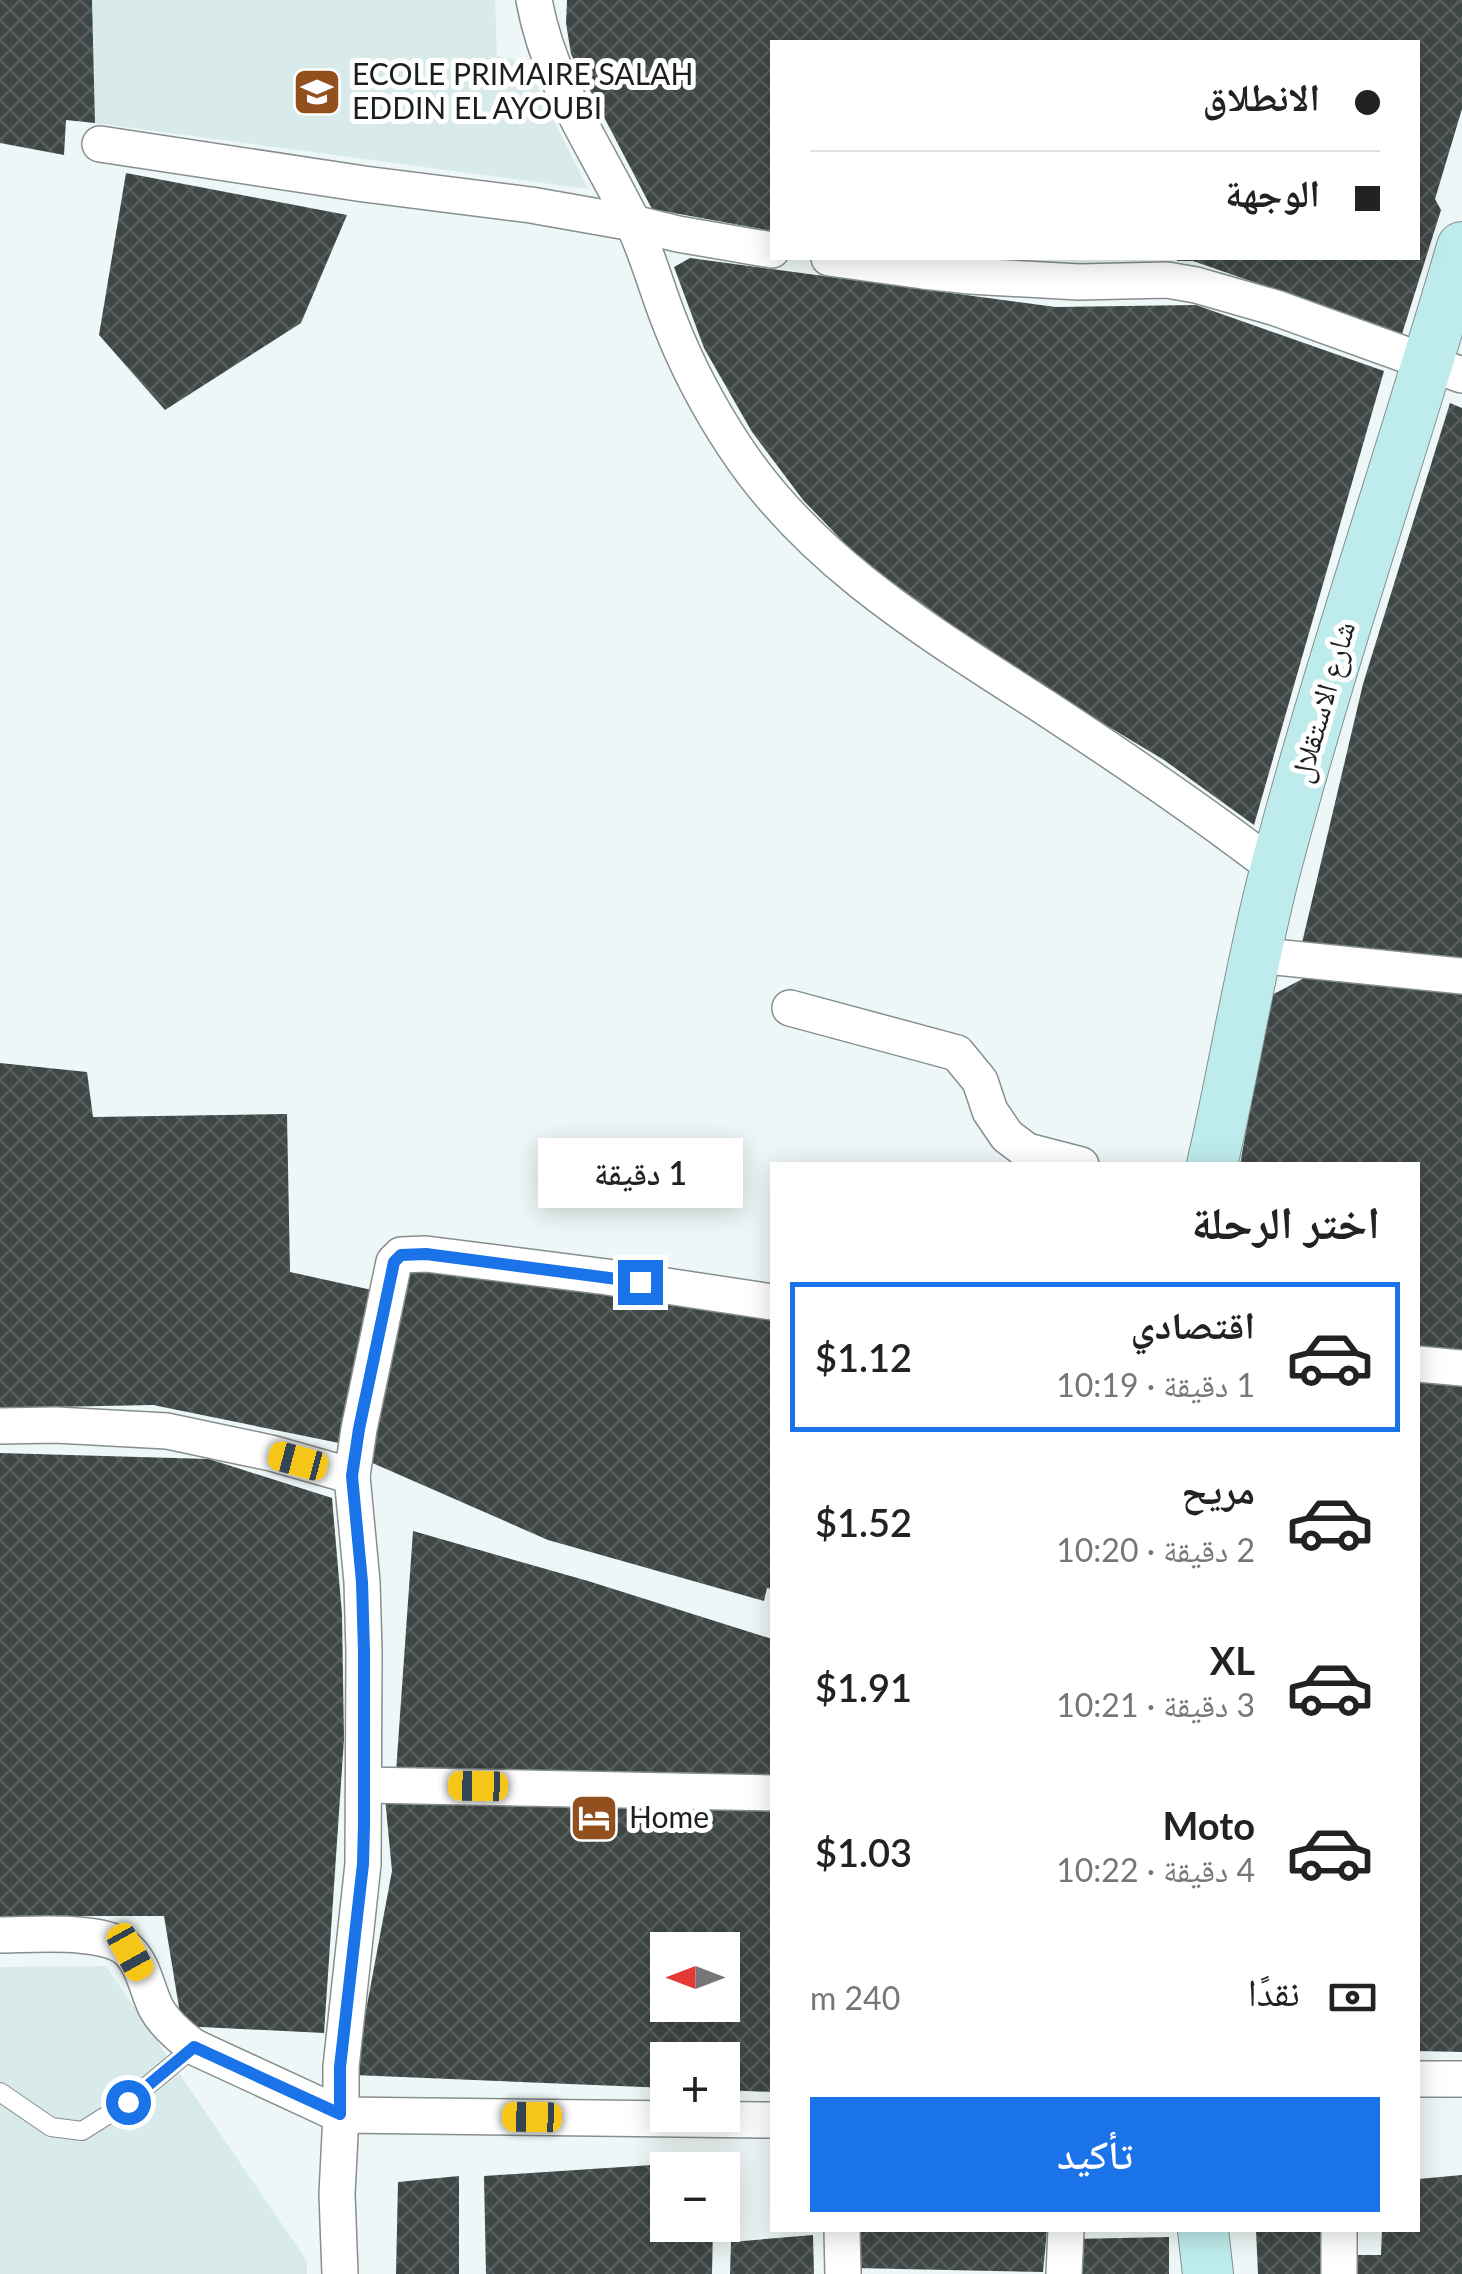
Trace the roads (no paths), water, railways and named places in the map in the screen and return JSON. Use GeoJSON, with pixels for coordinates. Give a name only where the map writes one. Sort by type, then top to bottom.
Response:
{"type":"FeatureCollection","features":[{"type":"Feature","properties":{"kind":"street"},"geometry":{"type":"LineString","coordinates":[[534,0],[556,74],[633,223],[684,357],[737,451],[782,506],[824,552],[898,612],[1058,716],[1276,869]]}},
{"type":"Feature","properties":{"kind":"street"},"geometry":{"type":"LineString","coordinates":[[100,144],[531,205],[770,250]]}},
{"type":"Feature","properties":{"kind":"street","name":"شارع الاستقلال"},"geometry":{"type":"LineString","coordinates":[[1213,1162],[1255,954],[1324,691],[1445,369],[1462,247]]}},
{"type":"Feature","properties":{"kind":"street"},"geometry":{"type":"LineString","coordinates":[[842,260],[970,276],[1079,282],[1167,280],[1196,285],[1276,308],[1445,369]]}},
{"type":"Feature","properties":{"kind":"street"},"geometry":{"type":"LineString","coordinates":[[1255,954],[1462,976]]}},
{"type":"Feature","properties":{"kind":"street"},"geometry":{"type":"LineString","coordinates":[[790,1008],[957,1053],[980,1081],[990,1112],[1007,1136],[1027,1151],[1069,1162]]}},
{"type":"Feature","properties":{"kind":"street"},"geometry":{"type":"LineString","coordinates":[[340,2274],[340,2067],[363,1864],[362,1599],[352,1476],[394,1262],[401,1255],[426,1254],[770,1302]]}},
{"type":"Feature","properties":{"kind":"street"},"geometry":{"type":"LineString","coordinates":[[1420,1364],[1462,1368]]}},
{"type":"Feature","properties":{"kind":"street"},"geometry":{"type":"LineString","coordinates":[[0,1426],[167,1431],[271,1453],[352,1476]]}},
{"type":"Feature","properties":{"kind":"street"},"geometry":{"type":"LineString","coordinates":[[364,1785],[770,1793]]}},
{"type":"Feature","properties":{"kind":"street"},"geometry":{"type":"LineString","coordinates":[[0,1935],[113,1940],[130,1952],[157,2010],[194,2047],[340,2114],[770,2120]]}},
{"type":"Feature","properties":{"kind":"street"},"geometry":{"type":"LineString","coordinates":[[1420,2079],[1462,2079]]}},
{"type":"Feature","properties":{"kind":"street"},"geometry":{"type":"LineString","coordinates":[[842,2232],[843,2274]]}},
{"type":"Feature","properties":{"kind":"street"},"geometry":{"type":"LineString","coordinates":[[1064,2274],[1066,2232]]}},
{"type":"Feature","properties":{"kind":"street"},"geometry":{"type":"LineString","coordinates":[[1203,2232],[1208,2274]]}},
{"type":"Feature","properties":{"kind":"street"},"geometry":{"type":"LineString","coordinates":[[1339,2232],[1339,2274]]}},
{"type":"Feature","properties":{"kind":"lane"},"geometry":{"type":"LineString","coordinates":[[0,2092],[50,2128],[82,2130],[128,2102],[194,2047]]}},
{"type":"Feature","properties":{"kind":"place","name":"ECOLE PRIMAIRE SALAH EDDIN EL AYOUBI"},"geometry":{"type":"Point","coordinates":[317,92]}},
{"type":"Feature","properties":{"kind":"place","name":"Home"},"geometry":{"type":"Point","coordinates":[594,1818]}}]}
